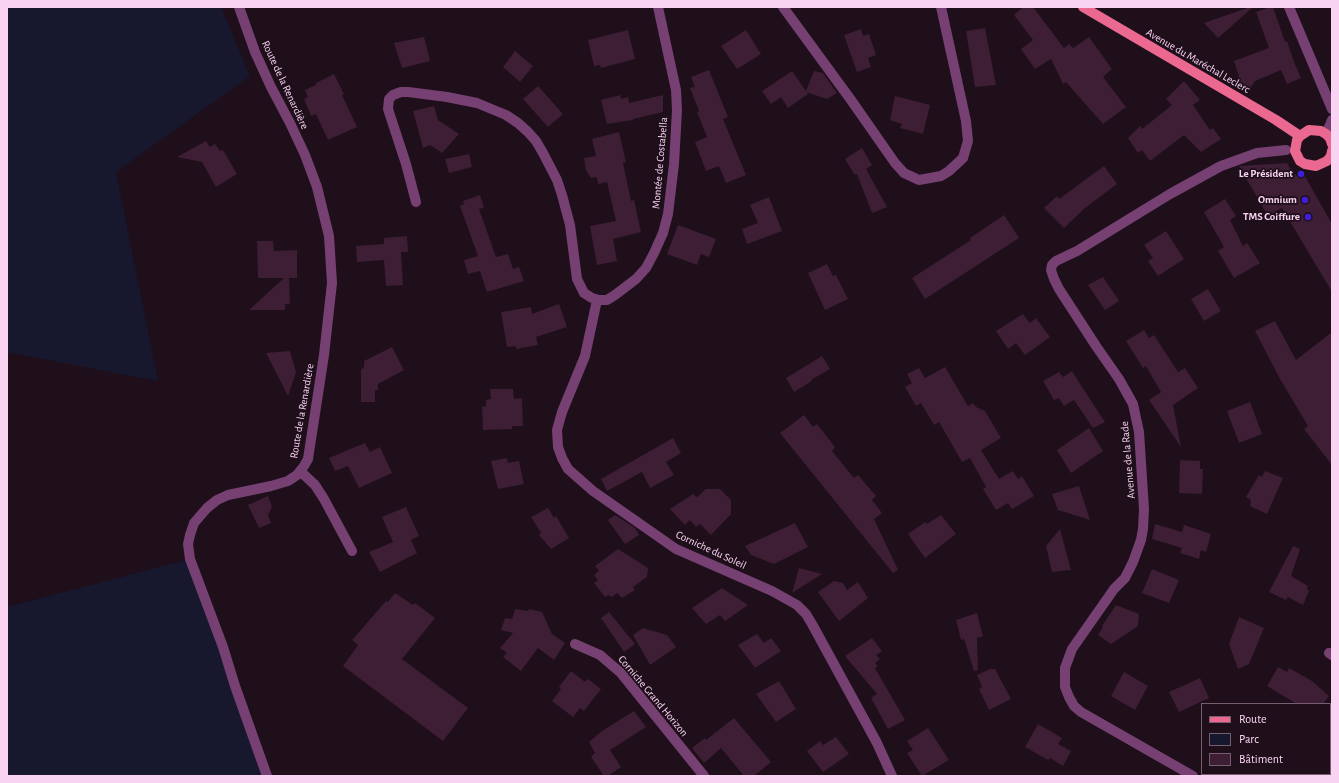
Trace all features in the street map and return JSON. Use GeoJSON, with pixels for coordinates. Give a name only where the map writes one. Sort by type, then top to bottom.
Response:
{"type":"FeatureCollection","features":[{"type":"Feature","properties":{"kind":"main road","name":"Avenue du Maréchal Leclerc"},"geometry":{"type":"LineString","coordinates":[[1083,7],[1276,120],[1300,136]]}},
{"type":"Feature","properties":{"kind":"main road"},"geometry":{"type":"LineString","coordinates":[[1332,144],[1330,138],[1326,134],[1315,130],[1310,130],[1304,132],[1295,145],[1295,151],[1300,161],[1305,164],[1316,166],[1329,164],[1332,151]]}},
{"type":"Feature","properties":{"kind":"street","name":"Route de la Renardière"},"geometry":{"type":"LineString","coordinates":[[239,7],[255,52],[290,123],[310,168],[318,192],[329,236],[332,275],[324,355],[308,459],[297,476],[271,486],[228,495],[217,500],[207,508],[194,523],[188,544],[190,559],[223,647],[234,686],[267,776]]}},
{"type":"Feature","properties":{"kind":"street","name":"Montée de Costabella"},"geometry":{"type":"LineString","coordinates":[[597,300],[607,300],[615,295],[636,279],[646,268],[663,233],[668,214],[674,164],[676,90],[658,7]]}},
{"type":"Feature","properties":{"kind":"street"},"geometry":{"type":"LineString","coordinates":[[783,7],[895,163],[904,173],[919,180],[931,179],[949,172],[963,158],[968,141],[966,121],[941,7]]}},
{"type":"Feature","properties":{"kind":"street"},"geometry":{"type":"LineString","coordinates":[[1289,7],[1332,109]]}},
{"type":"Feature","properties":{"kind":"street"},"geometry":{"type":"LineString","coordinates":[[416,202],[406,164],[388,109],[389,99],[393,95],[401,92],[408,92],[447,97],[477,103],[506,116],[518,123],[532,136],[552,170],[559,187],[570,225],[578,279],[584,293],[597,300]]}},
{"type":"Feature","properties":{"kind":"street"},"geometry":{"type":"LineString","coordinates":[[1326,134],[1332,120]]}},
{"type":"Feature","properties":{"kind":"street","name":"Avenue de la Rade"},"geometry":{"type":"LineString","coordinates":[[1193,776],[1081,712],[1074,706],[1065,687],[1065,668],[1072,649],[1114,589],[1125,578],[1133,562],[1144,529],[1144,509],[1139,432],[1133,404],[1119,379],[1060,289],[1051,270],[1052,265],[1056,261],[1077,251],[1164,198],[1222,166],[1258,153],[1286,150]]}},
{"type":"Feature","properties":{"kind":"street","name":"Corniche du Soleil"},"geometry":{"type":"LineString","coordinates":[[597,300],[585,356],[574,380],[557,430],[558,447],[568,469],[593,491],[676,549],[772,590],[797,605],[806,614],[812,624],[877,743],[892,776]]}},
{"type":"Feature","properties":{"kind":"street"},"geometry":{"type":"LineString","coordinates":[[300,471],[316,486],[352,551]]}},
{"type":"Feature","properties":{"kind":"street","name":"Corniche Grand Horizon"},"geometry":{"type":"LineString","coordinates":[[575,644],[600,655],[621,673],[704,776]]}},
{"type":"Feature","properties":{"kind":"green space"},"geometry":{"type":"Polygon","coordinates":[[[7,7],[221,7],[250,76],[116,172],[158,381],[7,352],[7,7]]]}},
{"type":"Feature","properties":{"kind":"green space"},"geometry":{"type":"Polygon","coordinates":[[[190,559],[264,776],[7,776],[7,607],[190,559]]]}},
{"type":"Feature","properties":{"kind":"building"},"geometry":{"type":"Polygon","coordinates":[[[1023,7],[1033,7],[1064,48],[1069,44],[1073,48],[1089,37],[1112,69],[1103,77],[1126,107],[1103,124],[1066,82],[1063,84],[1051,59],[1035,69],[1021,49],[1033,40],[1014,15],[1023,7]]]}},
{"type":"Feature","properties":{"kind":"building"},"geometry":{"type":"Polygon","coordinates":[[[1253,7],[1218,38],[1204,23],[1253,7]]]}},
{"type":"Feature","properties":{"kind":"building"},"geometry":{"type":"Polygon","coordinates":[[[1273,7],[1285,42],[1287,41],[1301,78],[1287,84],[1281,70],[1255,81],[1249,90],[1235,82],[1239,76],[1234,61],[1269,48],[1256,12],[1273,7]]]}},
{"type":"Feature","properties":{"kind":"building"},"geometry":{"type":"Polygon","coordinates":[[[985,28],[996,85],[975,87],[966,31],[985,28]]]}},
{"type":"Feature","properties":{"kind":"building"},"geometry":{"type":"Polygon","coordinates":[[[861,29],[863,36],[869,34],[876,55],[868,58],[871,67],[857,72],[844,35],[861,29]]]}},
{"type":"Feature","properties":{"kind":"building"},"geometry":{"type":"Polygon","coordinates":[[[628,30],[635,59],[601,68],[600,65],[594,66],[588,40],[628,30]]]}},
{"type":"Feature","properties":{"kind":"building"},"geometry":{"type":"Polygon","coordinates":[[[746,30],[761,54],[737,69],[721,46],[746,30]]]}},
{"type":"Feature","properties":{"kind":"building"},"geometry":{"type":"Polygon","coordinates":[[[424,37],[430,61],[402,68],[394,43],[424,37]]]}},
{"type":"Feature","properties":{"kind":"building"},"geometry":{"type":"Polygon","coordinates":[[[515,51],[533,66],[520,82],[503,67],[515,51]]]}},
{"type":"Feature","properties":{"kind":"building"},"geometry":{"type":"Polygon","coordinates":[[[709,70],[728,117],[723,119],[746,175],[726,183],[719,166],[706,171],[695,142],[707,137],[697,112],[699,111],[690,88],[695,87],[691,77],[709,70]]]}},
{"type":"Feature","properties":{"kind":"building"},"geometry":{"type":"Polygon","coordinates":[[[792,71],[806,91],[814,71],[823,73],[837,93],[827,99],[806,92],[808,94],[788,108],[781,97],[771,104],[762,91],[792,71]]]}},
{"type":"Feature","properties":{"kind":"building"},"geometry":{"type":"Polygon","coordinates":[[[334,74],[344,94],[342,95],[357,127],[328,140],[316,114],[311,116],[304,99],[308,97],[305,90],[334,74]]]}},
{"type":"Feature","properties":{"kind":"building"},"geometry":{"type":"Polygon","coordinates":[[[1184,81],[1200,100],[1193,105],[1210,130],[1213,128],[1221,139],[1201,152],[1184,135],[1150,161],[1142,150],[1138,153],[1128,138],[1140,126],[1142,129],[1172,105],[1166,99],[1184,81]]]}},
{"type":"Feature","properties":{"kind":"building"},"geometry":{"type":"Polygon","coordinates":[[[538,86],[563,114],[548,127],[523,99],[538,86]]]}},
{"type":"Feature","properties":{"kind":"building"},"geometry":{"type":"Polygon","coordinates":[[[620,95],[621,99],[628,97],[629,103],[663,95],[663,112],[633,120],[607,124],[601,100],[620,95]]]}},
{"type":"Feature","properties":{"kind":"building"},"geometry":{"type":"Polygon","coordinates":[[[895,96],[930,105],[923,134],[900,128],[902,124],[890,120],[895,96]]]}},
{"type":"Feature","properties":{"kind":"building"},"geometry":{"type":"Polygon","coordinates":[[[434,106],[438,120],[459,134],[442,153],[430,145],[423,148],[413,111],[434,106]]]}},
{"type":"Feature","properties":{"kind":"building"},"geometry":{"type":"Polygon","coordinates":[[[619,132],[626,162],[623,163],[631,201],[634,200],[641,232],[613,239],[617,261],[597,265],[590,226],[616,221],[607,182],[598,184],[597,177],[591,178],[586,170],[584,158],[596,156],[592,139],[619,132]]]}},
{"type":"Feature","properties":{"kind":"building"},"geometry":{"type":"Polygon","coordinates":[[[206,141],[210,147],[215,144],[220,151],[223,150],[237,174],[216,187],[202,162],[177,157],[206,141]]]}},
{"type":"Feature","properties":{"kind":"building"},"geometry":{"type":"Polygon","coordinates":[[[862,148],[872,165],[866,169],[887,207],[872,213],[857,174],[854,174],[845,159],[862,148]]]}},
{"type":"Feature","properties":{"kind":"building"},"geometry":{"type":"Polygon","coordinates":[[[469,154],[472,167],[449,173],[445,159],[469,154]]]}},
{"type":"Feature","properties":{"kind":"building"},"geometry":{"type":"Polygon","coordinates":[[[1287,163],[1294,175],[1302,171],[1332,224],[1332,292],[1282,208],[1268,216],[1239,166],[1287,163]]]}},
{"type":"Feature","properties":{"kind":"building"},"geometry":{"type":"Polygon","coordinates":[[[1104,166],[1117,184],[1085,208],[1064,228],[1044,208],[1057,196],[1059,199],[1104,166]]]}},
{"type":"Feature","properties":{"kind":"building"},"geometry":{"type":"Polygon","coordinates":[[[480,195],[484,208],[479,209],[496,257],[508,254],[513,269],[519,267],[524,281],[487,292],[480,271],[468,274],[464,260],[478,256],[460,206],[464,204],[463,201],[480,195]]]}},
{"type":"Feature","properties":{"kind":"building"},"geometry":{"type":"Polygon","coordinates":[[[769,197],[782,231],[747,244],[742,229],[758,223],[750,205],[769,197]]]}},
{"type":"Feature","properties":{"kind":"building"},"geometry":{"type":"Polygon","coordinates":[[[1225,199],[1236,216],[1230,220],[1243,246],[1247,243],[1260,263],[1234,278],[1218,251],[1224,247],[1204,212],[1225,199]]]}},
{"type":"Feature","properties":{"kind":"building"},"geometry":{"type":"Polygon","coordinates":[[[1004,215],[1019,238],[925,299],[912,278],[971,240],[970,238],[1004,215]]]}},
{"type":"Feature","properties":{"kind":"building"},"geometry":{"type":"Polygon","coordinates":[[[678,225],[716,239],[709,257],[701,254],[697,265],[667,254],[678,225]]]}},
{"type":"Feature","properties":{"kind":"building"},"geometry":{"type":"Polygon","coordinates":[[[1166,231],[1184,259],[1158,276],[1148,261],[1153,258],[1144,245],[1166,231]]]}},
{"type":"Feature","properties":{"kind":"building"},"geometry":{"type":"Polygon","coordinates":[[[407,236],[408,252],[401,252],[403,285],[386,286],[384,260],[357,262],[356,246],[384,244],[384,238],[407,236]]]}},
{"type":"Feature","properties":{"kind":"building"},"geometry":{"type":"Polygon","coordinates":[[[257,241],[273,241],[274,251],[297,250],[297,278],[289,278],[290,304],[285,304],[285,310],[249,310],[284,278],[258,278],[257,241]]]}},
{"type":"Feature","properties":{"kind":"building"},"geometry":{"type":"Polygon","coordinates":[[[827,264],[833,276],[836,275],[848,299],[825,310],[808,273],[827,264]]]}},
{"type":"Feature","properties":{"kind":"building"},"geometry":{"type":"Polygon","coordinates":[[[1103,277],[1119,301],[1105,310],[1088,285],[1103,277]]]}},
{"type":"Feature","properties":{"kind":"building"},"geometry":{"type":"Polygon","coordinates":[[[1208,289],[1221,311],[1204,321],[1191,299],[1208,289]]]}},
{"type":"Feature","properties":{"kind":"building"},"geometry":{"type":"Polygon","coordinates":[[[559,304],[567,327],[536,337],[538,345],[516,349],[516,346],[507,347],[501,312],[531,307],[532,314],[559,304]]]}},
{"type":"Feature","properties":{"kind":"building"},"geometry":{"type":"Polygon","coordinates":[[[1023,314],[1030,323],[1036,318],[1050,337],[1025,355],[1016,343],[1008,349],[996,331],[1023,314]]]}},
{"type":"Feature","properties":{"kind":"building"},"geometry":{"type":"Polygon","coordinates":[[[1275,321],[1296,360],[1332,332],[1332,465],[1304,429],[1308,426],[1280,379],[1255,331],[1275,321]]]}},
{"type":"Feature","properties":{"kind":"building"},"geometry":{"type":"Polygon","coordinates":[[[1144,330],[1149,338],[1154,335],[1178,372],[1185,368],[1198,388],[1173,405],[1181,447],[1149,400],[1161,392],[1146,366],[1143,368],[1126,341],[1144,330]]]}},
{"type":"Feature","properties":{"kind":"building"},"geometry":{"type":"Polygon","coordinates":[[[392,347],[404,370],[378,384],[378,390],[375,390],[375,402],[361,402],[361,369],[364,368],[364,361],[392,347]]]}},
{"type":"Feature","properties":{"kind":"building"},"geometry":{"type":"Polygon","coordinates":[[[290,351],[296,372],[288,396],[266,353],[290,351]]]}},
{"type":"Feature","properties":{"kind":"building"},"geometry":{"type":"Polygon","coordinates":[[[822,356],[830,369],[794,392],[786,378],[822,356]]]}},
{"type":"Feature","properties":{"kind":"building"},"geometry":{"type":"Polygon","coordinates":[[[945,367],[968,406],[973,403],[976,407],[985,411],[1001,438],[981,450],[999,479],[1013,471],[1018,479],[1022,476],[1034,496],[1012,509],[1008,503],[996,510],[983,489],[986,487],[970,458],[962,462],[939,422],[934,425],[921,403],[916,406],[905,387],[912,383],[907,374],[919,368],[925,378],[945,367]]]}},
{"type":"Feature","properties":{"kind":"building"},"geometry":{"type":"Polygon","coordinates":[[[1072,371],[1105,422],[1093,428],[1074,400],[1064,406],[1059,398],[1054,400],[1043,381],[1059,372],[1063,377],[1072,371]]]}},
{"type":"Feature","properties":{"kind":"building"},"geometry":{"type":"Polygon","coordinates":[[[490,389],[513,389],[514,399],[522,398],[523,426],[512,426],[512,429],[483,430],[482,407],[486,406],[486,400],[491,399],[490,389]]]}},
{"type":"Feature","properties":{"kind":"building"},"geometry":{"type":"Polygon","coordinates":[[[1250,402],[1262,434],[1239,443],[1227,411],[1250,402]]]}},
{"type":"Feature","properties":{"kind":"building"},"geometry":{"type":"Polygon","coordinates":[[[804,415],[813,427],[817,424],[835,447],[832,451],[854,478],[858,475],[876,496],[872,500],[882,513],[874,519],[898,570],[893,573],[780,433],[804,415]]]}},
{"type":"Feature","properties":{"kind":"building"},"geometry":{"type":"Polygon","coordinates":[[[1089,428],[1103,451],[1071,473],[1057,450],[1089,428]]]}},
{"type":"Feature","properties":{"kind":"building"},"geometry":{"type":"Polygon","coordinates":[[[673,438],[681,453],[666,462],[674,475],[650,488],[642,472],[607,491],[601,479],[673,438]]]}},
{"type":"Feature","properties":{"kind":"building"},"geometry":{"type":"Polygon","coordinates":[[[365,443],[370,452],[380,447],[392,473],[359,488],[348,466],[335,471],[329,458],[365,443]]]}},
{"type":"Feature","properties":{"kind":"building"},"geometry":{"type":"Polygon","coordinates":[[[507,458],[508,463],[519,461],[524,484],[498,489],[491,461],[507,458]]]}},
{"type":"Feature","properties":{"kind":"building"},"geometry":{"type":"Polygon","coordinates":[[[1180,460],[1200,461],[1200,469],[1203,469],[1202,494],[1179,493],[1180,460]]]}},
{"type":"Feature","properties":{"kind":"building"},"geometry":{"type":"Polygon","coordinates":[[[1265,471],[1283,478],[1267,514],[1250,506],[1251,500],[1246,497],[1259,475],[1262,477],[1265,471]]]}},
{"type":"Feature","properties":{"kind":"building"},"geometry":{"type":"Polygon","coordinates":[[[1079,486],[1090,520],[1058,510],[1052,494],[1079,486]]]}},
{"type":"Feature","properties":{"kind":"building"},"geometry":{"type":"Polygon","coordinates":[[[706,489],[720,489],[731,500],[731,514],[711,535],[700,524],[696,527],[690,520],[685,525],[670,509],[693,494],[697,497],[706,489]]]}},
{"type":"Feature","properties":{"kind":"building"},"geometry":{"type":"Polygon","coordinates":[[[268,496],[272,507],[268,515],[271,523],[259,528],[248,505],[268,496]]]}},
{"type":"Feature","properties":{"kind":"building"},"geometry":{"type":"Polygon","coordinates":[[[406,507],[419,536],[411,540],[417,553],[380,572],[369,552],[393,542],[382,517],[406,507]]]}},
{"type":"Feature","properties":{"kind":"building"},"geometry":{"type":"Polygon","coordinates":[[[548,508],[554,518],[556,516],[569,538],[551,549],[539,535],[541,533],[531,517],[548,508]]]}},
{"type":"Feature","properties":{"kind":"building"},"geometry":{"type":"Polygon","coordinates":[[[615,515],[635,528],[639,535],[625,544],[608,520],[615,515]]]}},
{"type":"Feature","properties":{"kind":"building"},"geometry":{"type":"Polygon","coordinates":[[[941,515],[956,534],[925,558],[908,534],[925,522],[927,524],[941,515]]]}},
{"type":"Feature","properties":{"kind":"building"},"geometry":{"type":"Polygon","coordinates":[[[795,523],[808,547],[774,564],[751,555],[745,546],[795,523]]]}},
{"type":"Feature","properties":{"kind":"building"},"geometry":{"type":"Polygon","coordinates":[[[1155,524],[1182,532],[1184,525],[1211,534],[1206,552],[1201,550],[1199,559],[1180,553],[1182,548],[1152,539],[1155,524]]]}},
{"type":"Feature","properties":{"kind":"building"},"geometry":{"type":"Polygon","coordinates":[[[1060,529],[1071,570],[1052,572],[1046,546],[1060,529]]]}},
{"type":"Feature","properties":{"kind":"building"},"geometry":{"type":"Polygon","coordinates":[[[1293,546],[1300,549],[1291,576],[1308,586],[1307,589],[1309,591],[1303,605],[1288,597],[1286,600],[1269,592],[1293,546]]]}},
{"type":"Feature","properties":{"kind":"building"},"geometry":{"type":"Polygon","coordinates":[[[618,549],[648,568],[647,577],[633,587],[635,590],[622,598],[617,593],[612,597],[609,595],[605,597],[594,583],[598,580],[594,575],[599,571],[595,566],[618,549]]]}},
{"type":"Feature","properties":{"kind":"building"},"geometry":{"type":"Polygon","coordinates":[[[799,568],[822,574],[792,593],[799,568]]]}},
{"type":"Feature","properties":{"kind":"building"},"geometry":{"type":"Polygon","coordinates":[[[1152,569],[1179,580],[1169,603],[1142,593],[1152,569]]]}},
{"type":"Feature","properties":{"kind":"building"},"geometry":{"type":"Polygon","coordinates":[[[834,581],[843,583],[847,590],[858,582],[868,598],[839,621],[818,592],[834,581]]]}},
{"type":"Feature","properties":{"kind":"building"},"geometry":{"type":"Polygon","coordinates":[[[722,588],[748,605],[725,621],[720,615],[706,624],[692,608],[722,588]]]}},
{"type":"Feature","properties":{"kind":"building"},"geometry":{"type":"Polygon","coordinates":[[[395,593],[413,605],[415,603],[435,618],[402,659],[468,708],[443,741],[343,666],[358,645],[352,640],[386,601],[388,602],[395,593]]]}},
{"type":"Feature","properties":{"kind":"building"},"geometry":{"type":"Polygon","coordinates":[[[1116,605],[1139,614],[1138,626],[1111,644],[1098,635],[1103,627],[1102,626],[1116,605]]]}},
{"type":"Feature","properties":{"kind":"building"},"geometry":{"type":"Polygon","coordinates":[[[515,609],[528,611],[529,609],[542,612],[552,634],[565,643],[554,660],[538,648],[521,671],[503,657],[507,653],[500,648],[513,633],[501,630],[505,618],[512,619],[515,609]]]}},
{"type":"Feature","properties":{"kind":"building"},"geometry":{"type":"Polygon","coordinates":[[[609,612],[635,644],[624,652],[601,618],[609,612]]]}},
{"type":"Feature","properties":{"kind":"building"},"geometry":{"type":"Polygon","coordinates":[[[977,613],[983,636],[977,638],[978,670],[974,671],[964,639],[961,640],[956,620],[977,613]]]}},
{"type":"Feature","properties":{"kind":"building"},"geometry":{"type":"Polygon","coordinates":[[[1239,617],[1264,628],[1249,664],[1238,669],[1229,644],[1239,617]]]}},
{"type":"Feature","properties":{"kind":"building"},"geometry":{"type":"Polygon","coordinates":[[[643,628],[667,635],[676,647],[650,665],[633,635],[643,628]]]}},
{"type":"Feature","properties":{"kind":"building"},"geometry":{"type":"Polygon","coordinates":[[[757,634],[764,643],[771,638],[781,651],[755,668],[738,645],[757,634]]]}},
{"type":"Feature","properties":{"kind":"building"},"geometry":{"type":"Polygon","coordinates":[[[872,638],[882,651],[876,655],[880,659],[875,663],[878,666],[875,668],[905,720],[888,729],[871,698],[877,694],[845,656],[872,638]]]}},
{"type":"Feature","properties":{"kind":"building"},"geometry":{"type":"Polygon","coordinates":[[[1278,667],[1287,672],[1289,668],[1312,681],[1329,696],[1324,703],[1295,703],[1267,686],[1278,667]]]}},
{"type":"Feature","properties":{"kind":"building"},"geometry":{"type":"Polygon","coordinates":[[[990,669],[995,669],[1011,699],[989,710],[979,689],[982,687],[977,675],[990,669]]]}},
{"type":"Feature","properties":{"kind":"building"},"geometry":{"type":"Polygon","coordinates":[[[571,671],[585,682],[588,679],[601,689],[584,711],[580,708],[573,717],[552,701],[561,689],[559,687],[571,671]]]}},
{"type":"Feature","properties":{"kind":"building"},"geometry":{"type":"Polygon","coordinates":[[[1124,672],[1148,686],[1135,710],[1111,696],[1124,672]]]}},
{"type":"Feature","properties":{"kind":"building"},"geometry":{"type":"Polygon","coordinates":[[[1200,678],[1209,698],[1179,712],[1169,692],[1200,678]]]}},
{"type":"Feature","properties":{"kind":"building"},"geometry":{"type":"Polygon","coordinates":[[[779,681],[796,709],[776,722],[756,694],[779,681]]]}},
{"type":"Feature","properties":{"kind":"building"},"geometry":{"type":"Polygon","coordinates":[[[634,711],[646,727],[610,750],[621,767],[608,776],[604,776],[591,757],[595,753],[589,742],[602,731],[634,711]]]}},
{"type":"Feature","properties":{"kind":"building"},"geometry":{"type":"Polygon","coordinates":[[[734,718],[771,762],[754,776],[744,776],[721,748],[704,763],[692,748],[705,738],[706,740],[734,718]]]}},
{"type":"Feature","properties":{"kind":"building"},"geometry":{"type":"Polygon","coordinates":[[[1038,724],[1062,738],[1058,744],[1071,751],[1063,766],[1050,758],[1048,760],[1025,747],[1038,724]]]}},
{"type":"Feature","properties":{"kind":"building"},"geometry":{"type":"Polygon","coordinates":[[[928,728],[949,760],[922,776],[907,753],[913,750],[907,741],[928,728]]]}},
{"type":"Feature","properties":{"kind":"building"},"geometry":{"type":"Polygon","coordinates":[[[836,737],[849,754],[823,772],[807,751],[820,741],[823,745],[836,737]]]}},
{"type":"Feature","properties":{"kind":"place","name":"Le Président"},"geometry":{"type":"Point","coordinates":[1301,174]}},
{"type":"Feature","properties":{"kind":"place","name":"Omnium"},"geometry":{"type":"Point","coordinates":[1305,200]}},
{"type":"Feature","properties":{"kind":"place","name":"TMS Coiffure"},"geometry":{"type":"Point","coordinates":[1308,217]}}]}
